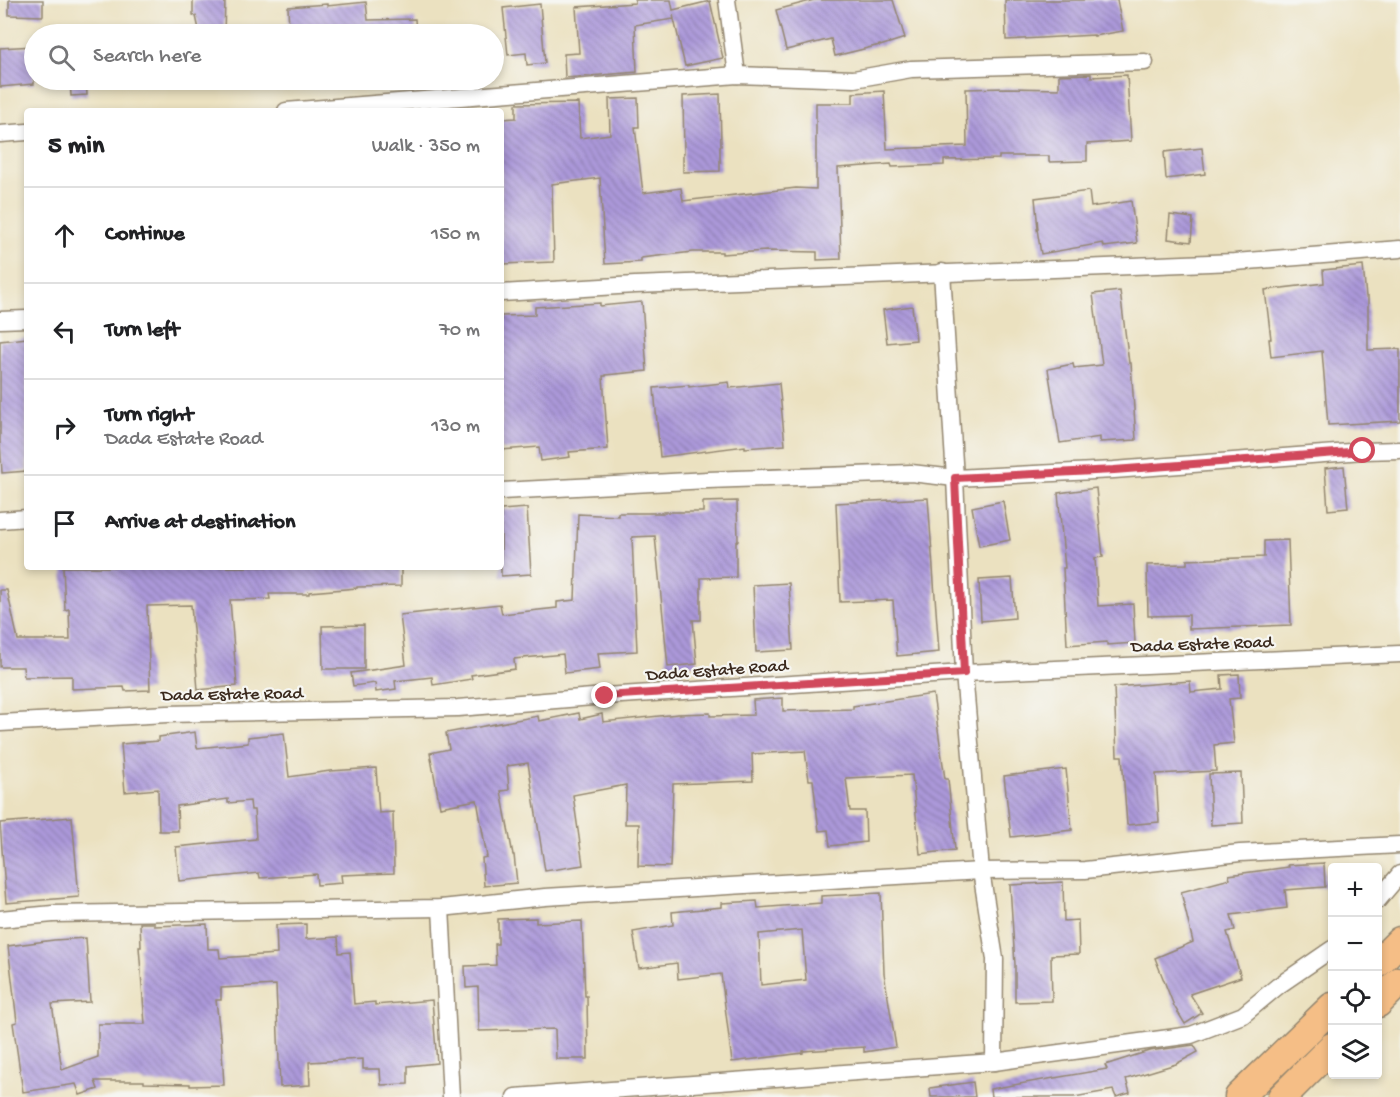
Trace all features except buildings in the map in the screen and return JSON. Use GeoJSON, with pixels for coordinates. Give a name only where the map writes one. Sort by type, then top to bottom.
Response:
{"type":"FeatureCollection","features":[{"type":"Feature","properties":{"kind":"highway"},"geometry":{"type":"LineString","coordinates":[[1382,958],[1400,941]]}},
{"type":"Feature","properties":{"kind":"highway"},"geometry":{"type":"LineString","coordinates":[[1382,998],[1400,981]]}},
{"type":"Feature","properties":{"kind":"highway"},"geometry":{"type":"LineString","coordinates":[[1239,1097],[1328,1010]]}},
{"type":"Feature","properties":{"kind":"highway"},"geometry":{"type":"LineString","coordinates":[[1282,1097],[1328,1051]]}},
{"type":"Feature","properties":{"kind":"street"},"geometry":{"type":"LineString","coordinates":[[727,0],[737,75]]}},
{"type":"Feature","properties":{"kind":"street"},"geometry":{"type":"LineString","coordinates":[[323,108],[737,75],[854,79],[911,69],[1145,62]]}},
{"type":"Feature","properties":{"kind":"street"},"geometry":{"type":"LineString","coordinates":[[0,134],[24,132]]}},
{"type":"Feature","properties":{"kind":"street"},"geometry":{"type":"LineString","coordinates":[[504,293],[942,272],[1234,262],[1400,249]]}},
{"type":"Feature","properties":{"kind":"street"},"geometry":{"type":"LineString","coordinates":[[942,272],[964,673],[981,871],[995,958],[994,1062]]}},
{"type":"Feature","properties":{"kind":"street"},"geometry":{"type":"LineString","coordinates":[[0,320],[24,319]]}},
{"type":"Feature","properties":{"kind":"street"},"geometry":{"type":"LineString","coordinates":[[504,491],[708,480],[911,473],[955,478],[1114,470],[1400,450]]}},
{"type":"Feature","properties":{"kind":"street"},"geometry":{"type":"LineString","coordinates":[[0,520],[24,518]]}},
{"type":"Feature","properties":{"kind":"street","name":"Dada Estate Road"},"geometry":{"type":"LineString","coordinates":[[0,723],[167,714],[458,708],[605,696],[964,673],[1400,654]]}},
{"type":"Feature","properties":{"kind":"street"},"geometry":{"type":"LineString","coordinates":[[0,920],[54,914],[441,908],[545,897],[981,871],[1085,870],[1240,853],[1400,845]]}},
{"type":"Feature","properties":{"kind":"street"},"geometry":{"type":"LineString","coordinates":[[1382,894],[1400,874]]}},
{"type":"Feature","properties":{"kind":"street"},"geometry":{"type":"LineString","coordinates":[[441,908],[451,1097]]}},
{"type":"Feature","properties":{"kind":"street"},"geometry":{"type":"LineString","coordinates":[[515,1097],[994,1062],[1191,1035],[1243,1015],[1278,986],[1328,952]]}},
{"type":"Feature","properties":{"kind":"route"},"geometry":{"type":"LineString","coordinates":[[605,696],[964,673],[955,478],[1114,470],[1363,451]]}}]}
